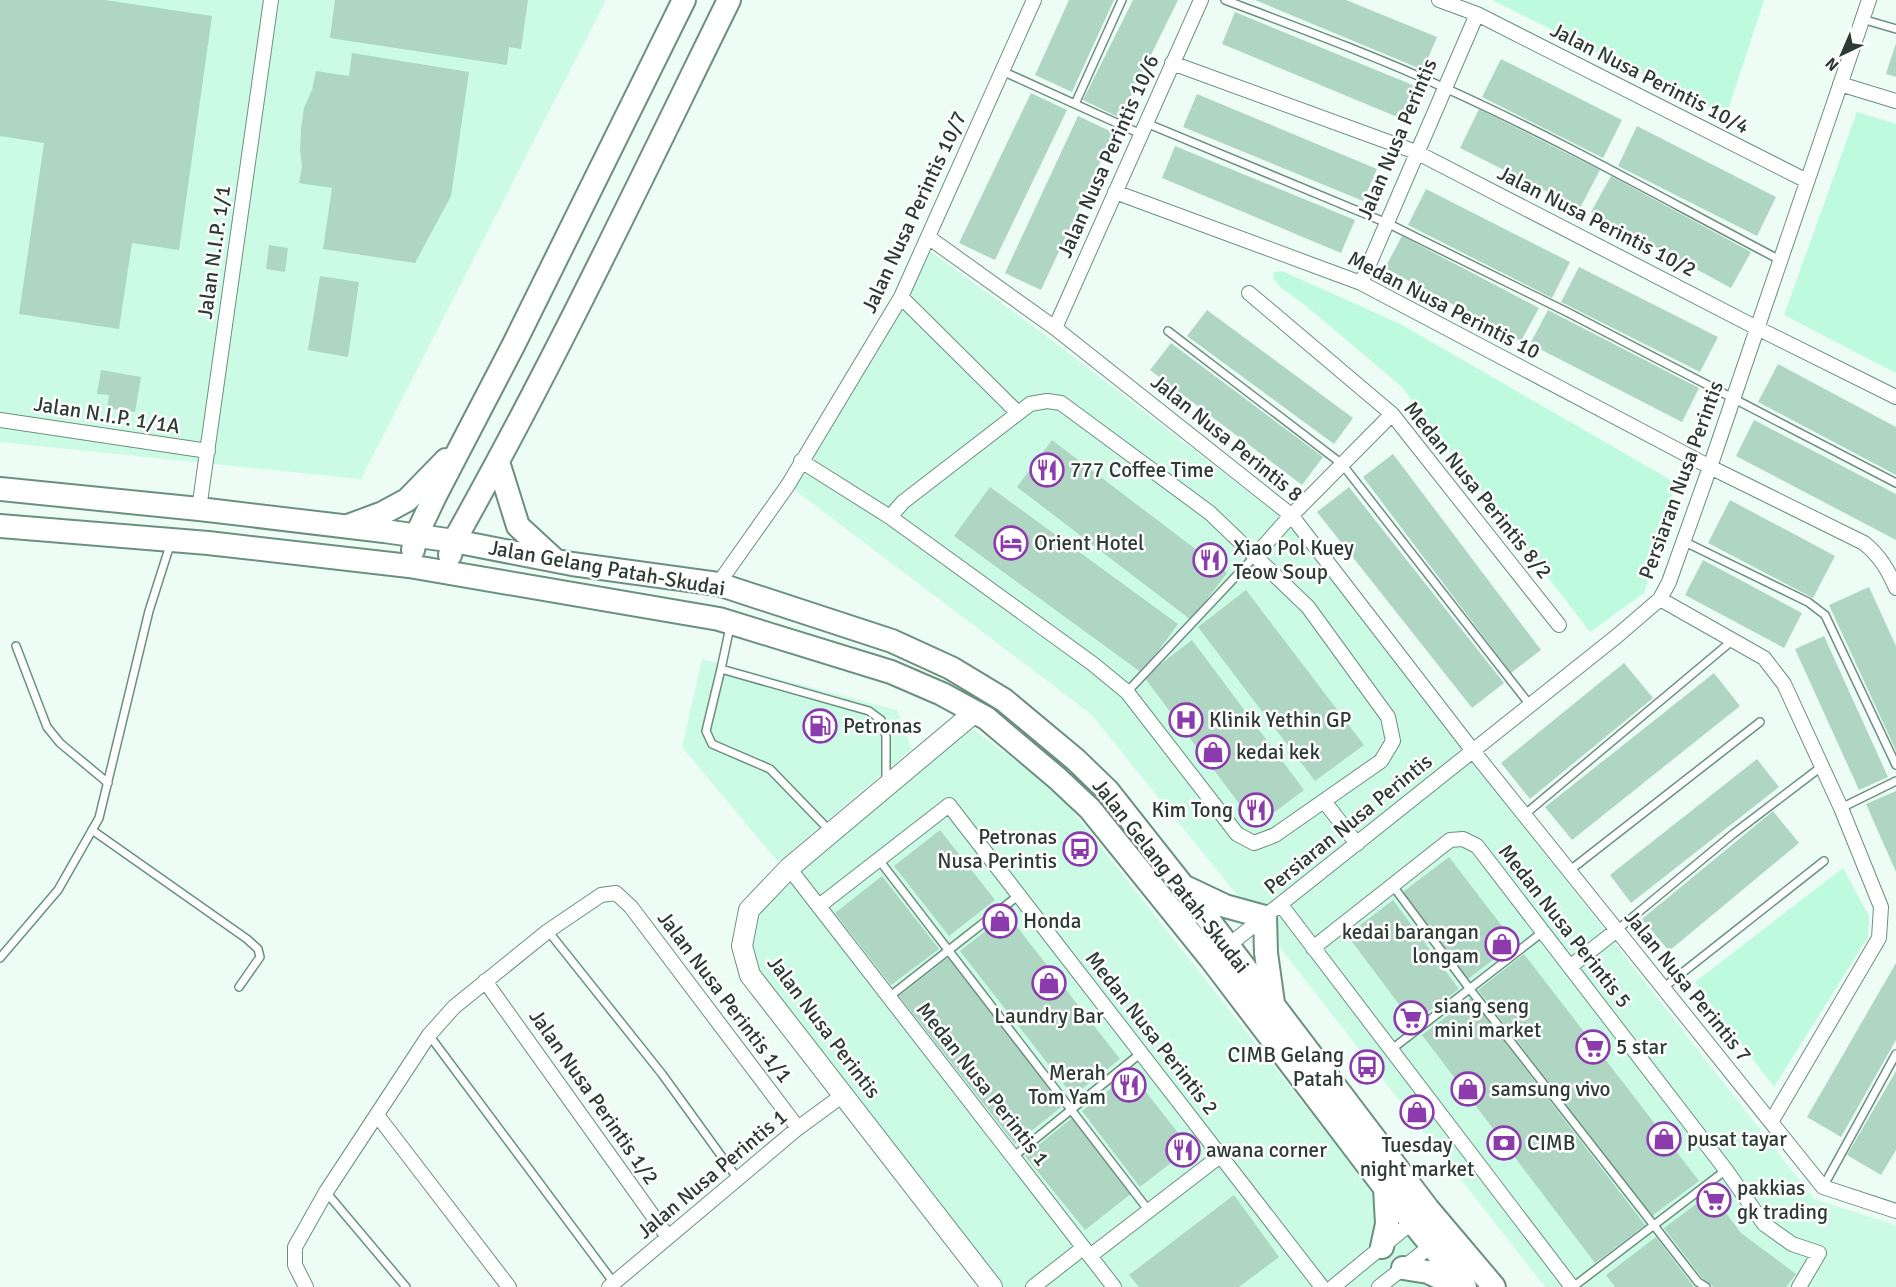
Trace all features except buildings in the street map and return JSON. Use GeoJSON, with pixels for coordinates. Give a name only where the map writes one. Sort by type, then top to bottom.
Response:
{"type":"FeatureCollection","features":[{"type":"Feature","properties":{"kind":"main road"},"geometry":{"type":"LineString","coordinates":[[409,566],[416,537],[684,0]]}},
{"type":"Feature","properties":{"kind":"main road"},"geometry":{"type":"LineString","coordinates":[[446,571],[454,541],[550,363],[729,0]]}},
{"type":"Feature","properties":{"kind":"main road"},"geometry":{"type":"LineString","coordinates":[[346,527],[383,513],[407,500],[462,444]]}},
{"type":"Feature","properties":{"kind":"main road"},"geometry":{"type":"LineString","coordinates":[[498,462],[518,526],[557,561]]}},
{"type":"Feature","properties":{"kind":"main road","name":"Jalan Gelang Patah-Skudai"},"geometry":{"type":"LineString","coordinates":[[0,489],[199,509],[454,541],[557,561],[718,584],[891,641],[951,668],[1004,700],[1076,760],[1108,791],[1183,886],[1219,953],[1385,1188],[1420,1216]]}},
{"type":"Feature","properties":{"kind":"main road","name":"Jalan Gelang Patah-Skudai"},"geometry":{"type":"LineString","coordinates":[[0,526],[172,540],[409,566],[731,621],[891,672],[942,694],[986,718],[1090,809],[1219,953],[1274,1006],[1420,1216],[1439,1239],[1494,1287]]}},
{"type":"Feature","properties":{"kind":"main road"},"geometry":{"type":"LineString","coordinates":[[1183,886],[1225,906],[1273,911],[1266,953],[1274,1006]]}},
{"type":"Feature","properties":{"kind":"main road"},"geometry":{"type":"LineString","coordinates":[[1383,1246],[1387,1224],[1385,1188]]}},
{"type":"Feature","properties":{"kind":"main road","name":"Jalan Gelang Patah-Skudai"},"geometry":{"type":"LineString","coordinates":[[1439,1239],[1465,1287]]}},
{"type":"Feature","properties":{"kind":"main road"},"geometry":{"type":"LineString","coordinates":[[1403,1268],[1428,1272],[1460,1287]]}},
{"type":"Feature","properties":{"kind":"street","name":"Jalan N.I.P. 1/1"},"geometry":{"type":"LineString","coordinates":[[199,509],[271,0]]}},
{"type":"Feature","properties":{"kind":"street","name":"Jalan Nusa Perintis 10/7"},"geometry":{"type":"LineString","coordinates":[[718,584],[788,485],[901,297],[1034,0]]}},
{"type":"Feature","properties":{"kind":"street","name":"Jalan Nusa Perintis 10/6"},"geometry":{"type":"LineString","coordinates":[[1055,328],[1201,0]]}},
{"type":"Feature","properties":{"kind":"street","name":"Jalan Nusa Perintis 10/4"},"geometry":{"type":"LineString","coordinates":[[1439,0],[1477,14],[1807,181]]}},
{"type":"Feature","properties":{"kind":"street","name":"Persiaran Nusa Perintis"},"geometry":{"type":"LineString","coordinates":[[1219,953],[1651,609],[1660,599],[1669,582],[1710,467],[1869,0]]}},
{"type":"Feature","properties":{"kind":"street","name":"Jalan Nusa Perintis"},"geometry":{"type":"LineString","coordinates":[[1361,283],[1477,14]]}},
{"type":"Feature","properties":{"kind":"street","name":"Jalan Nusa Perintis 10/2"},"geometry":{"type":"LineString","coordinates":[[1172,63],[1416,152],[1896,397]]}},
{"type":"Feature","properties":{"kind":"street"},"geometry":{"type":"LineString","coordinates":[[1840,84],[1896,101]]}},
{"type":"Feature","properties":{"kind":"street","name":"Medan Nusa Perintis 10"},"geometry":{"type":"LineString","coordinates":[[1115,192],[1361,283],[1710,467],[1864,543],[1877,553],[1896,588]]}},
{"type":"Feature","properties":{"kind":"street","name":"Jalan Nusa Perintis 8"},"geometry":{"type":"LineString","coordinates":[[928,237],[1055,328],[1291,515],[1473,751]]}},
{"type":"Feature","properties":{"kind":"street","name":"Medan Nusa Perintis 8/2"},"geometry":{"type":"LineString","coordinates":[[1249,293],[1392,414],[1559,625]]}},
{"type":"Feature","properties":{"kind":"street"},"geometry":{"type":"LineString","coordinates":[[901,297],[1018,414]]}},
{"type":"Feature","properties":{"kind":"street"},"geometry":{"type":"LineString","coordinates":[[801,461],[890,517],[1093,664],[1127,692],[1237,834],[1254,843],[1275,835],[1381,761],[1393,741],[1388,717],[1308,607],[1210,513],[1060,404],[1047,401],[1030,404],[903,502],[890,517]]}},
{"type":"Feature","properties":{"kind":"street"},"geometry":{"type":"LineString","coordinates":[[1255,556],[1291,515],[1392,414]]}},
{"type":"Feature","properties":{"kind":"street","name":"Jalan N.I.P. 1/1A"},"geometry":{"type":"LineString","coordinates":[[0,420],[208,451]]}},
{"type":"Feature","properties":{"kind":"street"},"geometry":{"type":"LineString","coordinates":[[1660,599],[1764,658],[1784,684],[1841,808],[1881,908],[1879,938],[1771,1122]]}},
{"type":"Feature","properties":{"kind":"street","name":"Jalan Nusa Perintis"},"geometry":{"type":"LineString","coordinates":[[975,712],[789,868],[749,910],[742,945],[750,975],[992,1287]]}},
{"type":"Feature","properties":{"kind":"street","name":"Jalan Nusa Perintis 7"},"geometry":{"type":"LineString","coordinates":[[1473,751],[1823,1187]]}},
{"type":"Feature","properties":{"kind":"street"},"geometry":{"type":"LineString","coordinates":[[1324,801],[1357,844]]}},
{"type":"Feature","properties":{"kind":"street","name":"Medan Nusa Perintis 2"},"geometry":{"type":"LineString","coordinates":[[879,860],[949,805],[1322,1287]]}},
{"type":"Feature","properties":{"kind":"street","name":"Medan Nusa Perintis 5"},"geometry":{"type":"LineString","coordinates":[[1394,886],[1450,840],[1463,839],[1477,846],[1726,1170],[1764,1224],[1792,1244],[1819,1253],[1799,1287]]}},
{"type":"Feature","properties":{"kind":"street"},"geometry":{"type":"LineString","coordinates":[[789,868],[819,906],[879,860]]}},
{"type":"Feature","properties":{"kind":"street"},"geometry":{"type":"LineString","coordinates":[[1313,948],[1394,886]]}},
{"type":"Feature","properties":{"kind":"street","name":"Jalan Nusa Perintis 1/1"},"geometry":{"type":"LineString","coordinates":[[548,931],[601,895],[616,893],[632,907],[798,1128]]}},
{"type":"Feature","properties":{"kind":"street","name":"Medan Nusa Perintis 1"},"geometry":{"type":"LineString","coordinates":[[819,906],[1114,1287]]}},
{"type":"Feature","properties":{"kind":"street"},"geometry":{"type":"LineString","coordinates":[[1273,911],[1313,948],[1573,1287]]}},
{"type":"Feature","properties":{"kind":"street"},"geometry":{"type":"LineString","coordinates":[[1571,966],[1617,930]]}},
{"type":"Feature","properties":{"kind":"street"},"geometry":{"type":"LineString","coordinates":[[306,1287],[295,1264],[295,1247],[326,1192],[429,1035],[454,1007],[548,931]]}},
{"type":"Feature","properties":{"kind":"street","name":"Jalan Nusa Perintis 1/2"},"geometry":{"type":"LineString","coordinates":[[485,981],[668,1238]]}},
{"type":"Feature","properties":{"kind":"street","name":"Jalan Nusa Perintis 1"},"geometry":{"type":"LineString","coordinates":[[611,1285],[798,1128],[843,1095]]}},
{"type":"Feature","properties":{"kind":"street"},"geometry":{"type":"LineString","coordinates":[[377,1115],[509,1287]]}},
{"type":"Feature","properties":{"kind":"street"},"geometry":{"type":"LineString","coordinates":[[1033,1287],[1149,1211],[1221,1156]]}},
{"type":"Feature","properties":{"kind":"street"},"geometry":{"type":"LineString","coordinates":[[1823,1187],[1896,1211]]}},
{"type":"Feature","properties":{"kind":"street"},"geometry":{"type":"LineString","coordinates":[[1333,1287],[1420,1216]]}},
{"type":"Feature","properties":{"kind":"street"},"geometry":{"type":"LineString","coordinates":[[1379,1287],[1439,1239]]}},
{"type":"Feature","properties":{"kind":"lane"},"geometry":{"type":"LineString","coordinates":[[1075,104],[1122,0]]}},
{"type":"Feature","properties":{"kind":"lane"},"geometry":{"type":"LineString","coordinates":[[1225,0],[1328,39],[1445,88],[1575,152],[1780,260]]}},
{"type":"Feature","properties":{"kind":"lane"},"geometry":{"type":"LineString","coordinates":[[1862,19],[1896,29]]}},
{"type":"Feature","properties":{"kind":"lane"},"geometry":{"type":"LineString","coordinates":[[1002,71],[1075,104],[1387,223],[1579,319],[1896,483]]}},
{"type":"Feature","properties":{"kind":"lane"},"geometry":{"type":"LineString","coordinates":[[1168,331],[1342,464],[1530,705]]}},
{"type":"Feature","properties":{"kind":"lane"},"geometry":{"type":"LineString","coordinates":[[0,958],[58,890],[99,818],[149,611],[172,540]]}},
{"type":"Feature","properties":{"kind":"lane"},"geometry":{"type":"LineString","coordinates":[[1683,541],[1808,602],[1825,615],[1896,765]]}},
{"type":"Feature","properties":{"kind":"lane"},"geometry":{"type":"LineString","coordinates":[[1127,692],[1255,556]]}},
{"type":"Feature","properties":{"kind":"lane"},"geometry":{"type":"LineString","coordinates":[[731,621],[706,731],[712,744],[770,769],[832,833]]}},
{"type":"Feature","properties":{"kind":"lane"},"geometry":{"type":"LineString","coordinates":[[1524,815],[1732,640]]}},
{"type":"Feature","properties":{"kind":"lane"},"geometry":{"type":"LineString","coordinates":[[16,645],[46,727],[60,743],[108,783]]}},
{"type":"Feature","properties":{"kind":"lane"},"geometry":{"type":"LineString","coordinates":[[721,669],[869,711],[881,720],[886,736],[886,786]]}},
{"type":"Feature","properties":{"kind":"lane"},"geometry":{"type":"LineString","coordinates":[[1569,871],[1760,722]]}},
{"type":"Feature","properties":{"kind":"lane"},"geometry":{"type":"LineString","coordinates":[[1617,930],[1732,834],[1821,767]]}},
{"type":"Feature","properties":{"kind":"lane"},"geometry":{"type":"LineString","coordinates":[[1841,808],[1896,781]]}},
{"type":"Feature","properties":{"kind":"lane"},"geometry":{"type":"LineString","coordinates":[[92,830],[258,949],[260,957],[240,987]]}},
{"type":"Feature","properties":{"kind":"lane"},"geometry":{"type":"LineString","coordinates":[[879,860],[1149,1211]]}},
{"type":"Feature","properties":{"kind":"lane"},"geometry":{"type":"LineString","coordinates":[[1663,988],[1824,861]]}},
{"type":"Feature","properties":{"kind":"lane"},"geometry":{"type":"LineString","coordinates":[[1394,886],[1469,988],[1653,1226],[1698,1282],[1706,1287]]}},
{"type":"Feature","properties":{"kind":"lane"},"geometry":{"type":"LineString","coordinates":[[889,997],[1019,895]]}},
{"type":"Feature","properties":{"kind":"lane"},"geometry":{"type":"LineString","coordinates":[[548,931],[662,1074],[738,1179]]}},
{"type":"Feature","properties":{"kind":"lane"},"geometry":{"type":"LineString","coordinates":[[1392,1049],[1544,931]]}},
{"type":"Feature","properties":{"kind":"lane"},"geometry":{"type":"LineString","coordinates":[[429,1035],[611,1285]]}},
{"type":"Feature","properties":{"kind":"lane"},"geometry":{"type":"LineString","coordinates":[[1013,1157],[1141,1053]]}},
{"type":"Feature","properties":{"kind":"lane"},"geometry":{"type":"LineString","coordinates":[[1823,1187],[1896,1054]]}},
{"type":"Feature","properties":{"kind":"lane"},"geometry":{"type":"LineString","coordinates":[[1573,1287],[1726,1170]]}},
{"type":"Feature","properties":{"kind":"lane"},"geometry":{"type":"LineString","coordinates":[[326,1192],[406,1287]]}},
{"type":"Feature","properties":{"kind":"shaded area"},"geometry":{"type":"Polygon","coordinates":[[[0,0],[606,0],[361,479],[0,442],[0,0]]]}},
{"type":"Feature","properties":{"kind":"shaded area"},"geometry":{"type":"Polygon","coordinates":[[[1492,0],[1764,0],[1726,116],[1492,0]]]}},
{"type":"Feature","properties":{"kind":"shaded area"},"geometry":{"type":"Polygon","coordinates":[[[1857,112],[1896,124],[1896,373],[1784,315],[1857,112]]]}},
{"type":"Feature","properties":{"kind":"shaded area"},"geometry":{"type":"Polygon","coordinates":[[[923,246],[1049,338],[1286,521],[1814,1199],[1896,1225],[1896,1287],[1545,1287],[1288,958],[1091,714],[788,485],[923,246]]]}},
{"type":"Feature","properties":{"kind":"shaded area"},"geometry":{"type":"Polygon","coordinates":[[[1282,271],[1400,324],[1676,483],[1644,593],[1590,632],[1402,387],[1305,305],[1280,287],[1273,278],[1274,272],[1282,271]]]}},
{"type":"Feature","properties":{"kind":"shaded area"},"geometry":{"type":"Polygon","coordinates":[[[702,659],[897,710],[912,749],[778,862],[682,747],[702,659]]]}},
{"type":"Feature","properties":{"kind":"shaded area"},"geometry":{"type":"Polygon","coordinates":[[[963,722],[1056,790],[1450,1287],[999,1287],[929,1199],[742,946],[749,910],[963,722]]]}},
{"type":"Feature","properties":{"kind":"shaded area"},"geometry":{"type":"Polygon","coordinates":[[[1843,868],[1869,916],[1868,937],[1774,1087],[1695,982],[1843,868]]]}},
{"type":"Feature","properties":{"kind":"place","name":"777 Coffee Time"},"geometry":{"type":"Point","coordinates":[1047,470]}},
{"type":"Feature","properties":{"kind":"place","name":"Orient Hotel"},"geometry":{"type":"Point","coordinates":[1011,543]}},
{"type":"Feature","properties":{"kind":"place","name":"Xiao Pol Kuey Teow Soup"},"geometry":{"type":"Point","coordinates":[1210,560]}},
{"type":"Feature","properties":{"kind":"place","name":"Klinik Yethin GP"},"geometry":{"type":"Point","coordinates":[1186,720]}},
{"type":"Feature","properties":{"kind":"place","name":"Petronas"},"geometry":{"type":"Point","coordinates":[820,726]}},
{"type":"Feature","properties":{"kind":"place","name":"kedai kek"},"geometry":{"type":"Point","coordinates":[1213,752]}},
{"type":"Feature","properties":{"kind":"place","name":"Kim Tong"},"geometry":{"type":"Point","coordinates":[1256,810]}},
{"type":"Feature","properties":{"kind":"place","name":"Petronas Nusa Perintis"},"geometry":{"type":"Point","coordinates":[1080,849]}},
{"type":"Feature","properties":{"kind":"place","name":"Honda"},"geometry":{"type":"Point","coordinates":[1000,921]}},
{"type":"Feature","properties":{"kind":"place","name":"kedai barangan longam"},"geometry":{"type":"Point","coordinates":[1502,944]}},
{"type":"Feature","properties":{"kind":"place","name":"Laundry Bar"},"geometry":{"type":"Point","coordinates":[1049,983]}},
{"type":"Feature","properties":{"kind":"place","name":"siang seng mini market"},"geometry":{"type":"Point","coordinates":[1411,1018]}},
{"type":"Feature","properties":{"kind":"place","name":"5 star"},"geometry":{"type":"Point","coordinates":[1593,1047]}},
{"type":"Feature","properties":{"kind":"place","name":"CIMB Gelang Patah"},"geometry":{"type":"Point","coordinates":[1367,1067]}},
{"type":"Feature","properties":{"kind":"place","name":"Merah Tom Yam"},"geometry":{"type":"Point","coordinates":[1129,1085]}},
{"type":"Feature","properties":{"kind":"place","name":"samsung vivo"},"geometry":{"type":"Point","coordinates":[1468,1089]}},
{"type":"Feature","properties":{"kind":"place","name":"Tuesday night market"},"geometry":{"type":"Point","coordinates":[1417,1112]}},
{"type":"Feature","properties":{"kind":"place","name":"pusat tayar"},"geometry":{"type":"Point","coordinates":[1664,1139]}},
{"type":"Feature","properties":{"kind":"place","name":"CIMB"},"geometry":{"type":"Point","coordinates":[1504,1143]}},
{"type":"Feature","properties":{"kind":"place","name":"awana corner"},"geometry":{"type":"Point","coordinates":[1183,1150]}},
{"type":"Feature","properties":{"kind":"place","name":"pakkias gk trading"},"geometry":{"type":"Point","coordinates":[1714,1200]}}]}
